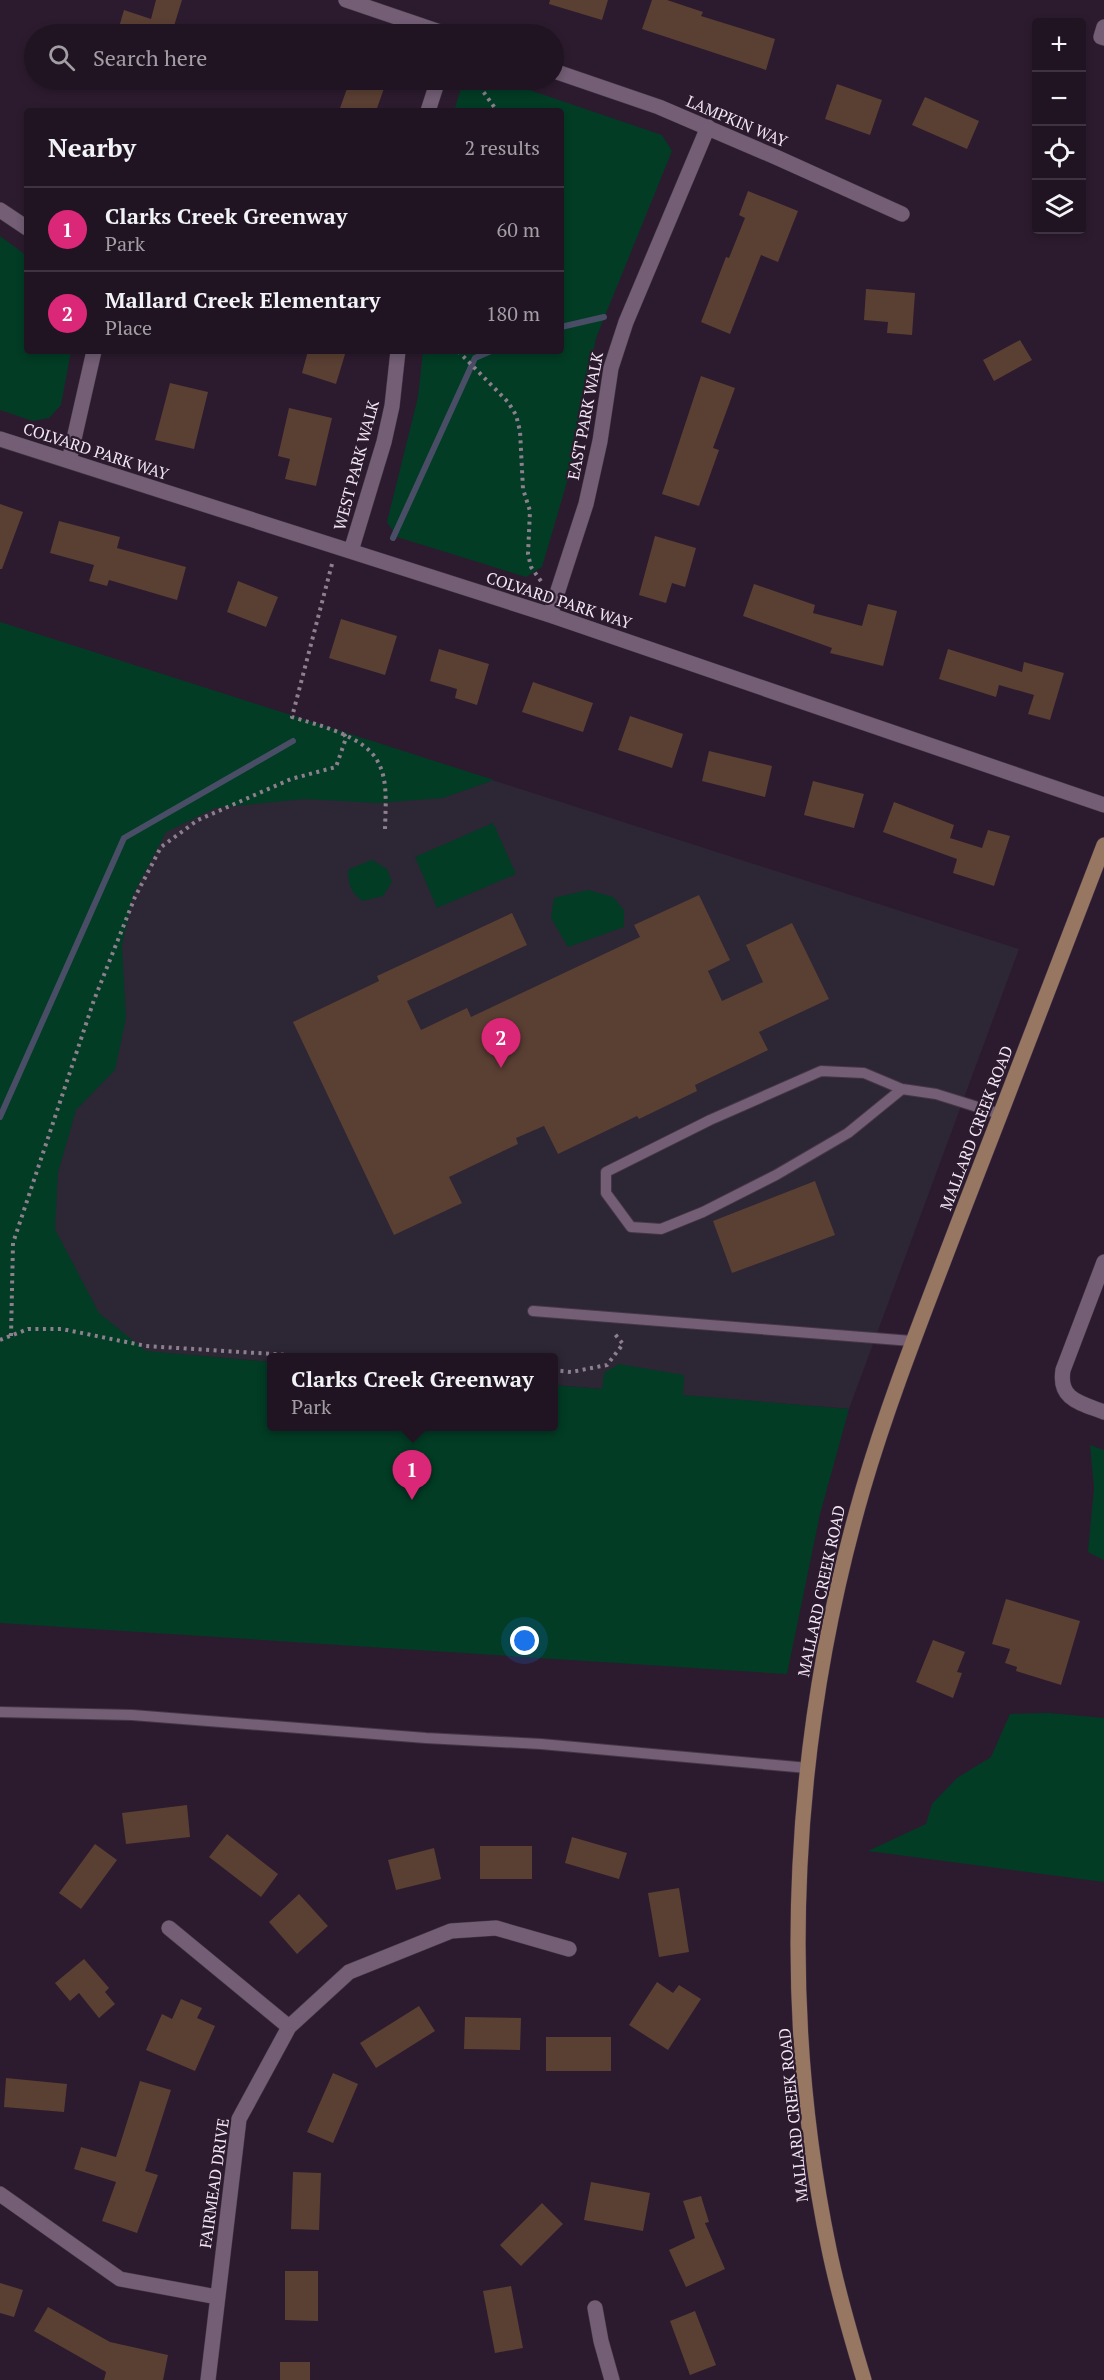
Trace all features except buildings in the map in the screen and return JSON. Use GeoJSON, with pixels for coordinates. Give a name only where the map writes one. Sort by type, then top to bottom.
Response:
{"type":"FeatureCollection","features":[{"type":"Feature","properties":{"kind":"main road","name":"MALLARD CREEK ROAD"},"geometry":{"type":"LineString","coordinates":[[864,2380],[829,2250],[814,2160],[804,2079],[798,1958],[800,1871],[808,1768],[817,1694],[842,1570],[864,1486],[912,1341],[1104,845]]}},
{"type":"Feature","properties":{"kind":"street"},"geometry":{"type":"LineString","coordinates":[[346,0],[417,24]]}},
{"type":"Feature","properties":{"kind":"street"},"geometry":{"type":"LineString","coordinates":[[1104,27],[1101,37],[1104,38]]}},
{"type":"Feature","properties":{"kind":"street","name":"LAMPKIN WAY"},"geometry":{"type":"LineString","coordinates":[[564,74],[659,107],[902,214]]}},
{"type":"Feature","properties":{"kind":"street"},"geometry":{"type":"LineString","coordinates":[[429,108],[435,90]]}},
{"type":"Feature","properties":{"kind":"street","name":"EAST PARK WALK"},"geometry":{"type":"LineString","coordinates":[[550,615],[585,504],[600,441],[611,368],[626,322],[708,128]]}},
{"type":"Feature","properties":{"kind":"street"},"geometry":{"type":"LineString","coordinates":[[0,210],[24,226]]}},
{"type":"Feature","properties":{"kind":"street"},"geometry":{"type":"LineString","coordinates":[[69,461],[93,354]]}},
{"type":"Feature","properties":{"kind":"street","name":"WEST PARK WALK"},"geometry":{"type":"LineString","coordinates":[[351,551],[384,442],[392,406],[398,354]]}},
{"type":"Feature","properties":{"kind":"street","name":"COLVARD PARK WAY"},"geometry":{"type":"LineString","coordinates":[[0,439],[550,615],[1104,805]]}},
{"type":"Feature","properties":{"kind":"street"},"geometry":{"type":"LineString","coordinates":[[1104,1262],[1063,1370],[1061,1381],[1064,1391],[1070,1397],[1104,1412]]}},
{"type":"Feature","properties":{"kind":"street"},"geometry":{"type":"LineString","coordinates":[[169,1928],[289,2027]]}},
{"type":"Feature","properties":{"kind":"street","name":"FAIRMEAD DRIVE"},"geometry":{"type":"LineString","coordinates":[[208,2380],[239,2120],[289,2027],[349,1972],[451,1931],[496,1928],[569,1949]]}},
{"type":"Feature","properties":{"kind":"street"},"geometry":{"type":"LineString","coordinates":[[0,2194],[120,2280],[217,2297]]}},
{"type":"Feature","properties":{"kind":"street"},"geometry":{"type":"LineString","coordinates":[[595,2308],[612,2380]]}},
{"type":"Feature","properties":{"kind":"lane"},"geometry":{"type":"LineString","coordinates":[[902,1089],[848,1133],[776,1175],[703,1212],[661,1229],[631,1227],[606,1193],[606,1172],[710,1120],[821,1071],[864,1073],[902,1089],[936,1094],[1000,1114]]}},
{"type":"Feature","properties":{"kind":"lane"},"geometry":{"type":"LineString","coordinates":[[533,1311],[912,1341]]}},
{"type":"Feature","properties":{"kind":"lane"},"geometry":{"type":"LineString","coordinates":[[0,1712],[132,1715],[426,1738],[541,1744],[808,1768]]}},
{"type":"Feature","properties":{"kind":"path"},"geometry":{"type":"LineString","coordinates":[[482,90],[495,108]]}},
{"type":"Feature","properties":{"kind":"path"},"geometry":{"type":"LineString","coordinates":[[460,354],[508,402],[516,415],[520,461],[524,475],[523,489],[530,511],[528,554],[531,567],[543,585]]}},
{"type":"Feature","properties":{"kind":"path"},"geometry":{"type":"LineString","coordinates":[[334,558],[292,717],[350,736],[378,760],[384,789],[385,832]]}},
{"type":"Feature","properties":{"kind":"path"},"geometry":{"type":"LineString","coordinates":[[11,1336],[13,1243],[94,1000],[135,897],[161,847],[198,820],[291,779],[336,766],[346,738],[344,734]]}},
{"type":"Feature","properties":{"kind":"path"},"geometry":{"type":"LineString","coordinates":[[558,1371],[571,1372],[607,1365],[623,1344],[610,1328]]}},
{"type":"Feature","properties":{"kind":"path"},"geometry":{"type":"LineString","coordinates":[[0,1340],[28,1329],[62,1329],[146,1346],[267,1354]]}},
{"type":"Feature","properties":{"kind":"shaded area"},"geometry":{"type":"Polygon","coordinates":[[[0,622],[1019,949],[849,1409],[558,1385],[558,1353],[267,1353],[267,1362],[0,1339],[0,622]]]}},
{"type":"Feature","properties":{"kind":"green space"},"geometry":{"type":"Polygon","coordinates":[[[460,90],[529,90],[662,135],[672,151],[596,338],[572,465],[542,567],[526,577],[397,537],[387,522],[418,397],[423,354],[564,354],[564,108],[455,108],[460,90]]]}},
{"type":"Feature","properties":{"kind":"green space"},"geometry":{"type":"Polygon","coordinates":[[[0,236],[24,254],[24,354],[70,354],[61,405],[49,418],[33,421],[0,410],[0,236]]]}},
{"type":"Feature","properties":{"kind":"green space"},"geometry":{"type":"Polygon","coordinates":[[[0,622],[494,780],[443,798],[377,803],[305,799],[215,808],[166,832],[133,895],[122,946],[126,1018],[115,1070],[76,1110],[58,1173],[55,1229],[99,1313],[146,1351],[267,1362],[267,1431],[558,1431],[558,1385],[602,1389],[604,1373],[619,1364],[684,1375],[683,1395],[849,1409],[820,1514],[787,1674],[0,1623],[0,622]]]}},
{"type":"Feature","properties":{"kind":"green space"},"geometry":{"type":"Polygon","coordinates":[[[493,823],[516,874],[437,908],[415,857],[493,823]]]}},
{"type":"Feature","properties":{"kind":"green space"},"geometry":{"type":"Polygon","coordinates":[[[372,860],[387,869],[392,882],[383,896],[363,901],[351,887],[348,879],[349,869],[372,860]]]}},
{"type":"Feature","properties":{"kind":"green space"},"geometry":{"type":"Polygon","coordinates":[[[588,890],[613,897],[624,910],[624,927],[568,947],[551,918],[554,898],[588,890]]]}},
{"type":"Feature","properties":{"kind":"green space"},"geometry":{"type":"Polygon","coordinates":[[[1090,1445],[1104,1450],[1104,1560],[1088,1552],[1094,1488],[1090,1445]]]}},
{"type":"Feature","properties":{"kind":"green space"},"geometry":{"type":"Polygon","coordinates":[[[1049,1713],[1104,1718],[1104,1882],[868,1851],[926,1824],[932,1804],[957,1778],[991,1757],[1010,1714],[1049,1713]]]}},
{"type":"Feature","properties":{"kind":"waterway"},"geometry":{"type":"LineString","coordinates":[[564,326],[604,317]]}},
{"type":"Feature","properties":{"kind":"waterway"},"geometry":{"type":"LineString","coordinates":[[393,538],[475,358],[484,354]]}},
{"type":"Feature","properties":{"kind":"waterway"},"geometry":{"type":"LineString","coordinates":[[0,1117],[124,838],[293,741]]}},
{"type":"Feature","properties":{"kind":"place","name":"Mallard Creek Elementary"},"geometry":{"type":"Point","coordinates":[501,1068]}},
{"type":"Feature","properties":{"kind":"place","name":"Clarks Creek Greenway"},"geometry":{"type":"Point","coordinates":[412,1500]}}]}
